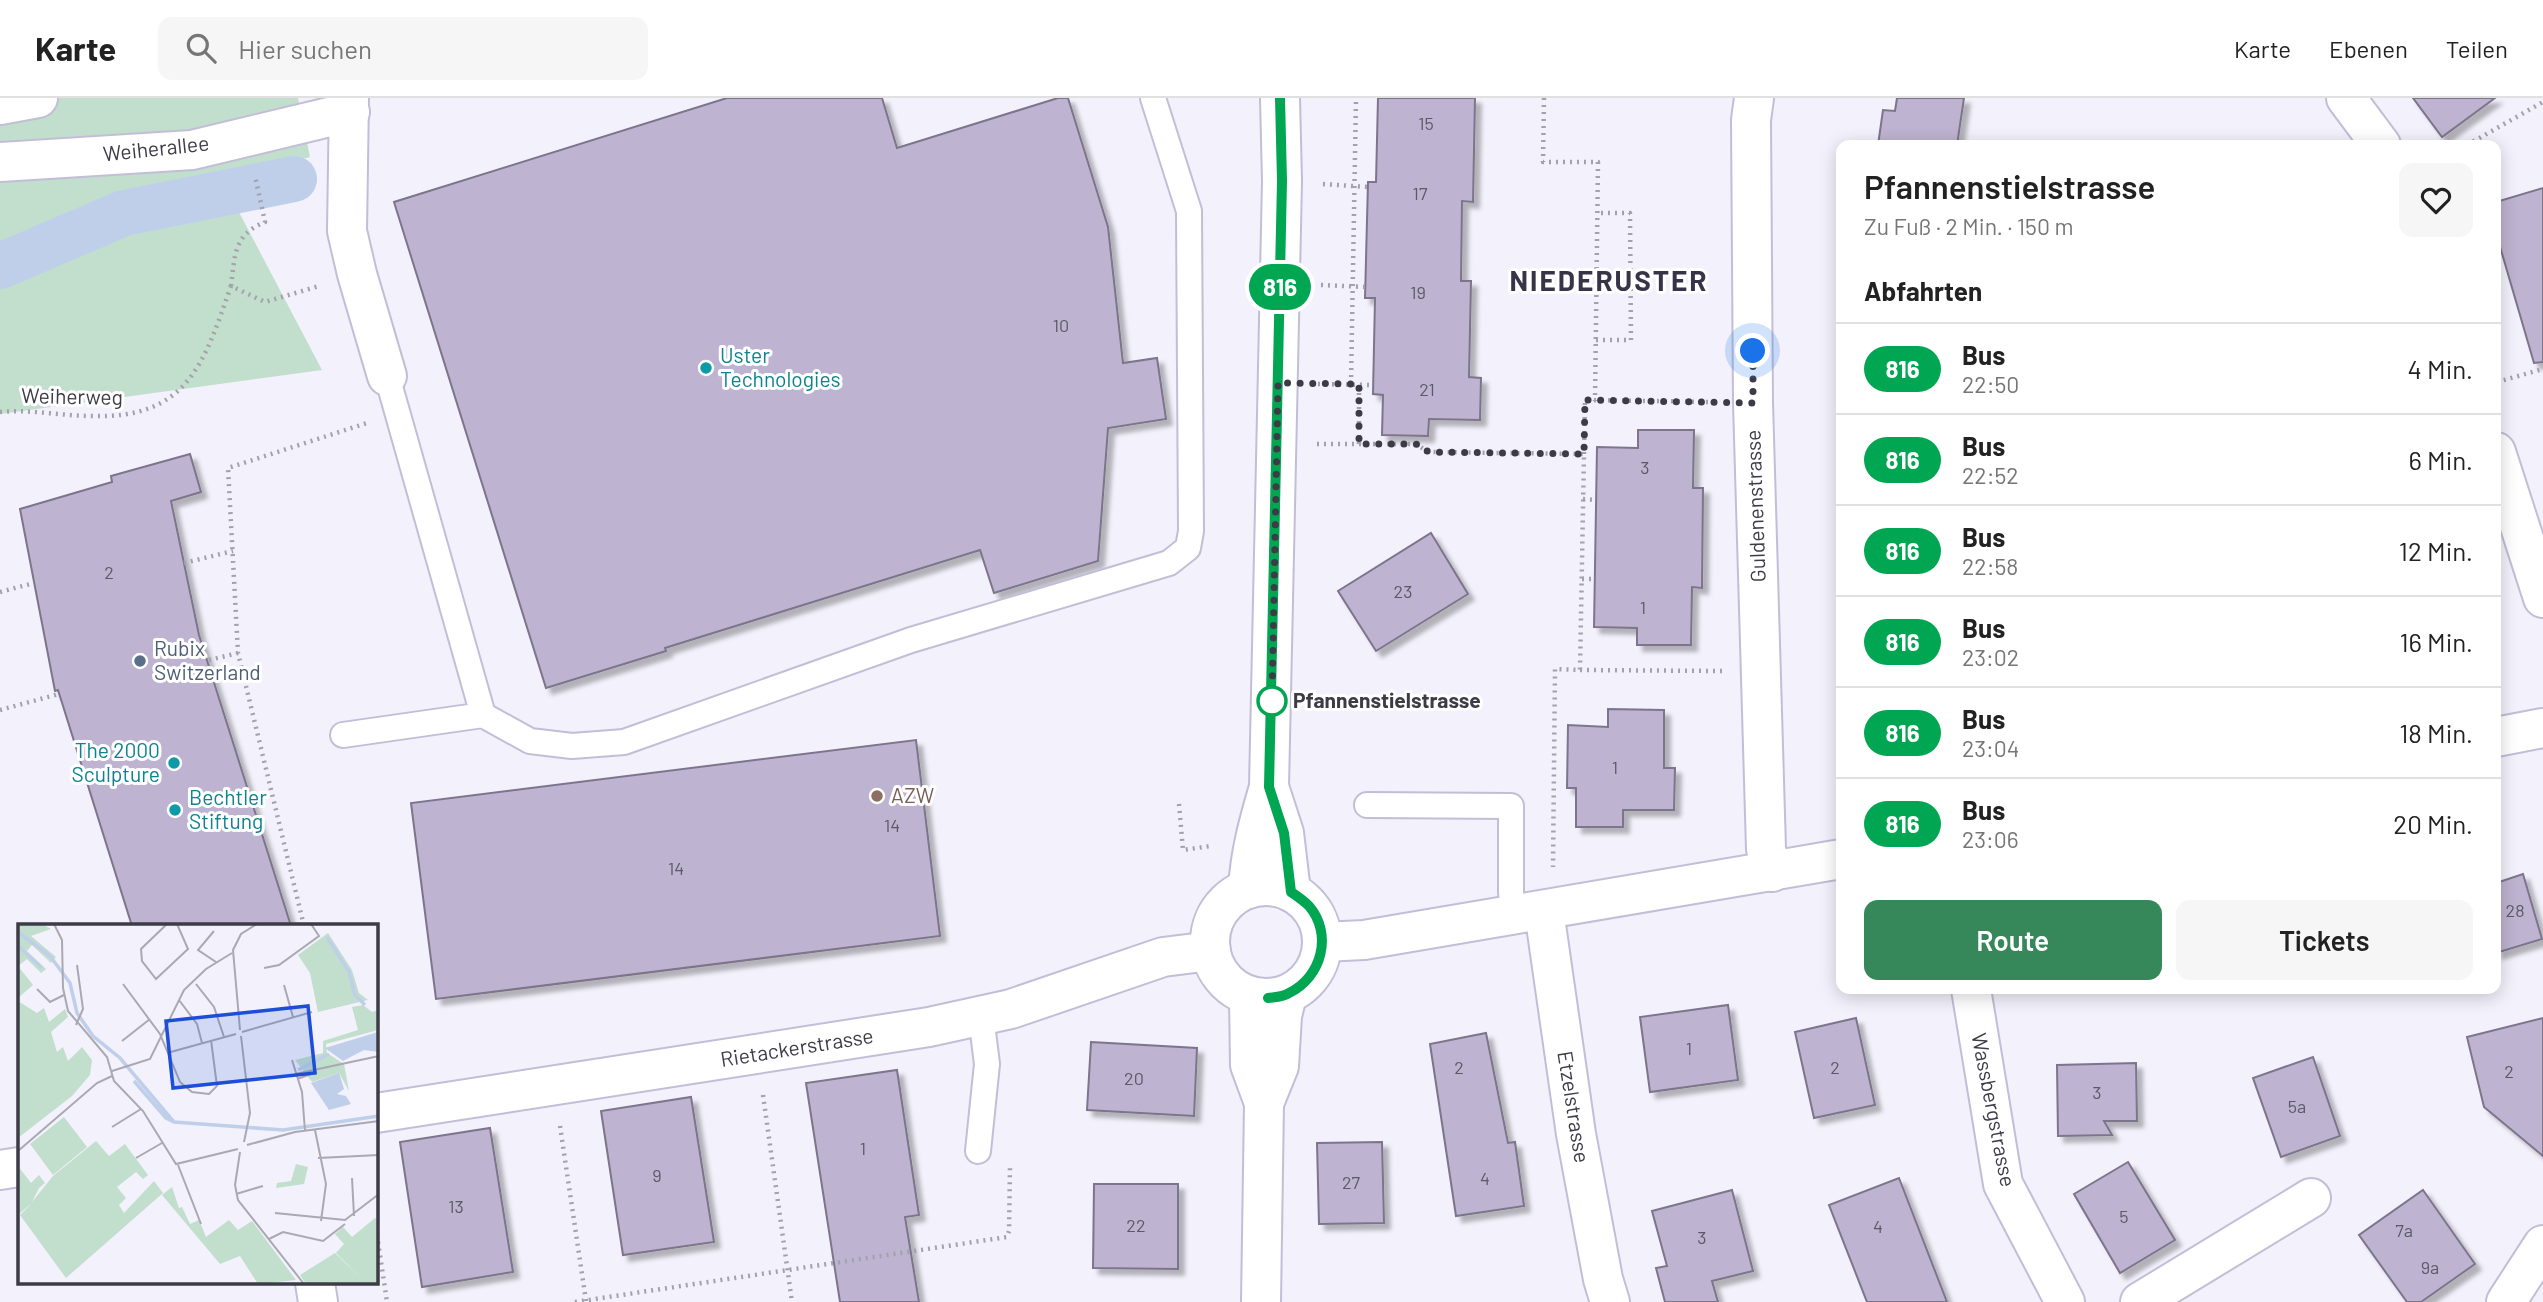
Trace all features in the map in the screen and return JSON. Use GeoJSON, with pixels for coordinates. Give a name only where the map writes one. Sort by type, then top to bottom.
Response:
{"type":"FeatureCollection","features":[{"type":"Feature","properties":{"kind":"street"},"geometry":{"type":"LineString","coordinates":[[0,104],[38,98]]}},
{"type":"Feature","properties":{"kind":"street"},"geometry":{"type":"LineString","coordinates":[[1248,889],[1249,863],[1255,832],[1269,787],[1282,154],[1280,98]]}},
{"type":"Feature","properties":{"kind":"street","name":"Guldenenstrasse"},"geometry":{"type":"LineString","coordinates":[[1754,98],[1751,120],[1753,403],[1766,849],[1772,872]]}},
{"type":"Feature","properties":{"kind":"street"},"geometry":{"type":"LineString","coordinates":[[2346,98],[2377,140]]}},
{"type":"Feature","properties":{"kind":"street","name":"Weiherallee"},"geometry":{"type":"LineString","coordinates":[[0,162],[192,150],[350,105],[347,231],[387,376]]}},
{"type":"Feature","properties":{"kind":"street"},"geometry":{"type":"LineString","coordinates":[[2501,463],[2533,532],[2543,598]]}},
{"type":"Feature","properties":{"kind":"street"},"geometry":{"type":"LineString","coordinates":[[2501,736],[2543,728]]}},
{"type":"Feature","properties":{"kind":"street"},"geometry":{"type":"LineString","coordinates":[[1269,787],[1284,833],[1291,892]]}},
{"type":"Feature","properties":{"kind":"street"},"geometry":{"type":"LineString","coordinates":[[1323,942],[1364,940],[1836,860]]}},
{"type":"Feature","properties":{"kind":"street"},"geometry":{"type":"LineString","coordinates":[[1270,887],[1291,892],[1308,905],[1319,922],[1323,942],[1318,964],[1306,982],[1287,995],[1268,998],[1249,996],[1231,986],[1218,971],[1211,951],[1213,929],[1222,907],[1234,896],[1248,889],[1270,887]]}},
{"type":"Feature","properties":{"kind":"street","name":"Etzelstrasse"},"geometry":{"type":"LineString","coordinates":[[1529,913],[1576,1134],[1603,1279],[1611,1302]]}},
{"type":"Feature","properties":{"kind":"street","name":"Rietackerstrasse"},"geometry":{"type":"LineString","coordinates":[[378,1113],[929,1027],[1011,1009],[1163,957],[1211,951]]}},
{"type":"Feature","properties":{"kind":"street","name":"Wassbergstrasse"},"geometry":{"type":"LineString","coordinates":[[1972,994],[2003,1184],[2065,1302]]}},
{"type":"Feature","properties":{"kind":"street"},"geometry":{"type":"LineString","coordinates":[[1264,1103],[1279,1066],[1282,1016],[1287,995]]}},
{"type":"Feature","properties":{"kind":"street"},"geometry":{"type":"LineString","coordinates":[[1249,996],[1250,1065],[1264,1103],[1261,1302]]}},
{"type":"Feature","properties":{"kind":"street"},"geometry":{"type":"LineString","coordinates":[[0,1170],[18,1167]]}},
{"type":"Feature","properties":{"kind":"street"},"geometry":{"type":"LineString","coordinates":[[2140,1302],[2311,1198]]}},
{"type":"Feature","properties":{"kind":"street"},"geometry":{"type":"LineString","coordinates":[[2507,1302],[2543,1245]]}},
{"type":"Feature","properties":{"kind":"street"},"geometry":{"type":"LineString","coordinates":[[315,1284],[318,1302]]}},
{"type":"Feature","properties":{"kind":"lane"},"geometry":{"type":"LineString","coordinates":[[343,735],[484,715],[530,741],[572,746],[624,742],[911,640],[1169,563],[1188,548],[1191,531],[1189,211],[1153,98]]}},
{"type":"Feature","properties":{"kind":"lane"},"geometry":{"type":"LineString","coordinates":[[387,376],[484,715]]}},
{"type":"Feature","properties":{"kind":"lane"},"geometry":{"type":"LineString","coordinates":[[1367,805],[1511,806],[1511,892],[1529,913]]}},
{"type":"Feature","properties":{"kind":"lane"},"geometry":{"type":"LineString","coordinates":[[978,1151],[987,1064],[981,1016]]}},
{"type":"Feature","properties":{"kind":"path"},"geometry":{"type":"LineString","coordinates":[[1351,384],[1356,98]]}},
{"type":"Feature","properties":{"kind":"path"},"geometry":{"type":"LineString","coordinates":[[1544,98],[1543,162],[1598,162],[1595,401]]}},
{"type":"Feature","properties":{"kind":"path"},"geometry":{"type":"LineString","coordinates":[[2476,140],[2543,102]]}},
{"type":"Feature","properties":{"kind":"path","name":"Weiherweg"},"geometry":{"type":"LineString","coordinates":[[0,412],[23,410],[92,416],[128,415],[155,407],[178,393],[205,358],[231,286],[237,244],[250,228],[265,222],[253,167]]}},
{"type":"Feature","properties":{"kind":"path"},"geometry":{"type":"LineString","coordinates":[[1596,340],[1631,340],[1630,213],[1598,213]]}},
{"type":"Feature","properties":{"kind":"path"},"geometry":{"type":"LineString","coordinates":[[231,286],[265,302],[357,274]]}},
{"type":"Feature","properties":{"kind":"path"},"geometry":{"type":"LineString","coordinates":[[2501,381],[2543,369]]}},
{"type":"Feature","properties":{"kind":"path"},"geometry":{"type":"LineString","coordinates":[[1278,383],[1374,385]]}},
{"type":"Feature","properties":{"kind":"path"},"geometry":{"type":"LineString","coordinates":[[1359,384],[1359,444]]}},
{"type":"Feature","properties":{"kind":"path"},"geometry":{"type":"LineString","coordinates":[[1580,670],[1585,400],[1753,403]]}},
{"type":"Feature","properties":{"kind":"path"},"geometry":{"type":"LineString","coordinates":[[304,924],[239,653],[228,468],[398,413]]}},
{"type":"Feature","properties":{"kind":"path"},"geometry":{"type":"LineString","coordinates":[[1306,443],[1416,444],[1429,452],[1584,454]]}},
{"type":"Feature","properties":{"kind":"path"},"geometry":{"type":"LineString","coordinates":[[1583,499],[1597,500]]}},
{"type":"Feature","properties":{"kind":"path"},"geometry":{"type":"LineString","coordinates":[[184,563],[233,551]]}},
{"type":"Feature","properties":{"kind":"path"},"geometry":{"type":"LineString","coordinates":[[1582,579],[1594,579]]}},
{"type":"Feature","properties":{"kind":"path"},"geometry":{"type":"LineString","coordinates":[[0,592],[34,583]]}},
{"type":"Feature","properties":{"kind":"path"},"geometry":{"type":"LineString","coordinates":[[209,660],[239,653]]}},
{"type":"Feature","properties":{"kind":"path"},"geometry":{"type":"LineString","coordinates":[[1552,872],[1555,669],[1761,671]]}},
{"type":"Feature","properties":{"kind":"path"},"geometry":{"type":"LineString","coordinates":[[1,707],[59,694]]}},
{"type":"Feature","properties":{"kind":"path"},"geometry":{"type":"LineString","coordinates":[[1179,804],[1183,850],[1215,846]]}},
{"type":"Feature","properties":{"kind":"path"},"geometry":{"type":"LineString","coordinates":[[762,1090],[792,1302]]}},
{"type":"Feature","properties":{"kind":"path"},"geometry":{"type":"LineString","coordinates":[[559,1121],[586,1301]]}},
{"type":"Feature","properties":{"kind":"path"},"geometry":{"type":"LineString","coordinates":[[575,1302],[1007,1237],[1010,1162]]}},
{"type":"Feature","properties":{"kind":"path"},"geometry":{"type":"LineString","coordinates":[[378,1241],[387,1302]]}},
{"type":"Feature","properties":{"kind":"green space"},"geometry":{"type":"Polygon","coordinates":[[[0,98],[298,98],[310,157],[222,180],[322,370],[0,414],[0,98]]]}},
{"type":"Feature","properties":{"kind":"building","name":"Uster Technologies"},"geometry":{"type":"Polygon","coordinates":[[[727,98],[882,98],[897,148],[1058,98],[1068,98],[1108,227],[1123,363],[1157,358],[1166,419],[1108,428],[1098,561],[994,593],[980,550],[546,688],[394,202],[727,98]]]}},
{"type":"Feature","properties":{"kind":"building"},"geometry":{"type":"Polygon","coordinates":[[[1378,98],[1475,98],[1473,202],[1462,201],[1461,281],[1471,281],[1469,377],[1481,378],[1480,420],[1429,419],[1428,436],[1382,435],[1383,395],[1373,394],[1375,298],[1365,298],[1368,182],[1376,182],[1378,98]]]}},
{"type":"Feature","properties":{"kind":"building"},"geometry":{"type":"Polygon","coordinates":[[[1897,98],[1964,98],[1958,140],[1879,140],[1883,110],[1895,111],[1897,98]]]}},
{"type":"Feature","properties":{"kind":"building"},"geometry":{"type":"Polygon","coordinates":[[[2413,98],[2495,98],[2442,137],[2413,98]]]}},
{"type":"Feature","properties":{"kind":"building"},"geometry":{"type":"Polygon","coordinates":[[[2543,188],[2543,362],[2534,363],[2501,250],[2501,201],[2543,188]]]}},
{"type":"Feature","properties":{"kind":"building"},"geometry":{"type":"Polygon","coordinates":[[[1638,430],[1694,430],[1693,488],[1703,488],[1702,588],[1692,587],[1691,645],[1637,645],[1637,628],[1594,627],[1597,447],[1638,448],[1638,430]]]}},
{"type":"Feature","properties":{"kind":"building"},"geometry":{"type":"Polygon","coordinates":[[[190,454],[201,492],[171,501],[199,635],[290,924],[131,924],[58,690],[55,691],[20,509],[112,482],[111,476],[190,454]]]}},
{"type":"Feature","properties":{"kind":"building"},"geometry":{"type":"Polygon","coordinates":[[[1431,533],[1468,594],[1376,651],[1338,591],[1431,533]]]}},
{"type":"Feature","properties":{"kind":"building"},"geometry":{"type":"Polygon","coordinates":[[[1608,709],[1664,710],[1664,768],[1675,768],[1674,810],[1623,810],[1623,827],[1576,827],[1576,788],[1567,788],[1568,725],[1608,727],[1608,709]]]}},
{"type":"Feature","properties":{"kind":"building"},"geometry":{"type":"Polygon","coordinates":[[[916,740],[940,936],[436,999],[411,803],[916,740]]]}},
{"type":"Feature","properties":{"kind":"building"},"geometry":{"type":"Polygon","coordinates":[[[2523,874],[2542,939],[2501,951],[2501,881],[2523,874]]]}},
{"type":"Feature","properties":{"kind":"building"},"geometry":{"type":"Polygon","coordinates":[[[1728,1005],[1738,1080],[1650,1092],[1640,1017],[1728,1005]]]}},
{"type":"Feature","properties":{"kind":"building"},"geometry":{"type":"Polygon","coordinates":[[[1856,1018],[1875,1105],[1814,1118],[1795,1032],[1856,1018]]]}},
{"type":"Feature","properties":{"kind":"building"},"geometry":{"type":"Polygon","coordinates":[[[2543,1018],[2543,1156],[2484,1107],[2467,1037],[2543,1018]]]}},
{"type":"Feature","properties":{"kind":"building"},"geometry":{"type":"Polygon","coordinates":[[[1486,1033],[1508,1143],[1515,1142],[1524,1206],[1456,1216],[1430,1044],[1486,1033]]]}},
{"type":"Feature","properties":{"kind":"building"},"geometry":{"type":"Polygon","coordinates":[[[1091,1042],[1197,1048],[1194,1116],[1087,1110],[1091,1042]]]}},
{"type":"Feature","properties":{"kind":"building"},"geometry":{"type":"Polygon","coordinates":[[[2313,1057],[2340,1136],[2281,1157],[2253,1078],[2313,1057]]]}},
{"type":"Feature","properties":{"kind":"building"},"geometry":{"type":"Polygon","coordinates":[[[2136,1063],[2137,1121],[2104,1121],[2112,1135],[2058,1136],[2057,1065],[2136,1063]]]}},
{"type":"Feature","properties":{"kind":"building"},"geometry":{"type":"Polygon","coordinates":[[[897,1070],[919,1215],[905,1217],[919,1302],[840,1302],[806,1083],[897,1070]]]}},
{"type":"Feature","properties":{"kind":"building"},"geometry":{"type":"Polygon","coordinates":[[[691,1097],[714,1242],[623,1255],[601,1111],[691,1097]]]}},
{"type":"Feature","properties":{"kind":"building"},"geometry":{"type":"Polygon","coordinates":[[[490,1128],[513,1272],[422,1287],[400,1142],[490,1128]]]}},
{"type":"Feature","properties":{"kind":"building"},"geometry":{"type":"Polygon","coordinates":[[[1382,1142],[1384,1223],[1319,1224],[1317,1143],[1382,1142]]]}},
{"type":"Feature","properties":{"kind":"building"},"geometry":{"type":"Polygon","coordinates":[[[2128,1162],[2175,1240],[2120,1273],[2074,1194],[2128,1162]]]}},
{"type":"Feature","properties":{"kind":"building"},"geometry":{"type":"Polygon","coordinates":[[[1899,1178],[1947,1302],[1867,1302],[1829,1205],[1899,1178]]]}},
{"type":"Feature","properties":{"kind":"building"},"geometry":{"type":"Polygon","coordinates":[[[1094,1184],[1178,1184],[1178,1269],[1093,1268],[1094,1184]]]}},
{"type":"Feature","properties":{"kind":"building"},"geometry":{"type":"Polygon","coordinates":[[[1732,1190],[1753,1271],[1712,1281],[1718,1302],[1665,1302],[1656,1268],[1667,1266],[1652,1211],[1732,1190]]]}},
{"type":"Feature","properties":{"kind":"building"},"geometry":{"type":"Polygon","coordinates":[[[2423,1190],[2475,1264],[2421,1302],[2407,1302],[2359,1235],[2423,1190]]]}},
{"type":"Feature","properties":{"kind":"waterway"},"geometry":{"type":"LineString","coordinates":[[0,266],[124,213],[294,179]]}},
{"type":"Feature","properties":{"kind":"bus line","name":"816"},"geometry":{"type":"LineString","coordinates":[[1268,998],[1287,995],[1306,982],[1318,964],[1323,942],[1319,922],[1308,905],[1291,892],[1284,833],[1269,787],[1282,181],[1280,98]]}},
{"type":"Feature","properties":{"kind":"place","name":"Uster Technologies"},"geometry":{"type":"Point","coordinates":[706,368]}},
{"type":"Feature","properties":{"kind":"place","name":"Rubix Switzerland"},"geometry":{"type":"Point","coordinates":[140,661]}},
{"type":"Feature","properties":{"kind":"place","name":"Pfannenstielstrasse"},"geometry":{"type":"Point","coordinates":[1272,701]}},
{"type":"Feature","properties":{"kind":"place","name":"The 2000 Sculpture"},"geometry":{"type":"Point","coordinates":[174,763]}},
{"type":"Feature","properties":{"kind":"place","name":"AZW"},"geometry":{"type":"Point","coordinates":[877,796]}},
{"type":"Feature","properties":{"kind":"place","name":"Bechtler Stiftung"},"geometry":{"type":"Point","coordinates":[175,810]}},
{"type":"Feature","properties":{"kind":"district","name":"NIEDERUSTER"},"geometry":{"type":"Point","coordinates":[1609,281]}},
{"type":"Feature","properties":{"kind":"route"},"geometry":{"type":"LineString","coordinates":[[1272,701],[1278,383],[1359,384],[1359,444],[1416,444],[1429,452],[1584,454],[1585,400],[1753,403],[1753,351]]}}]}
